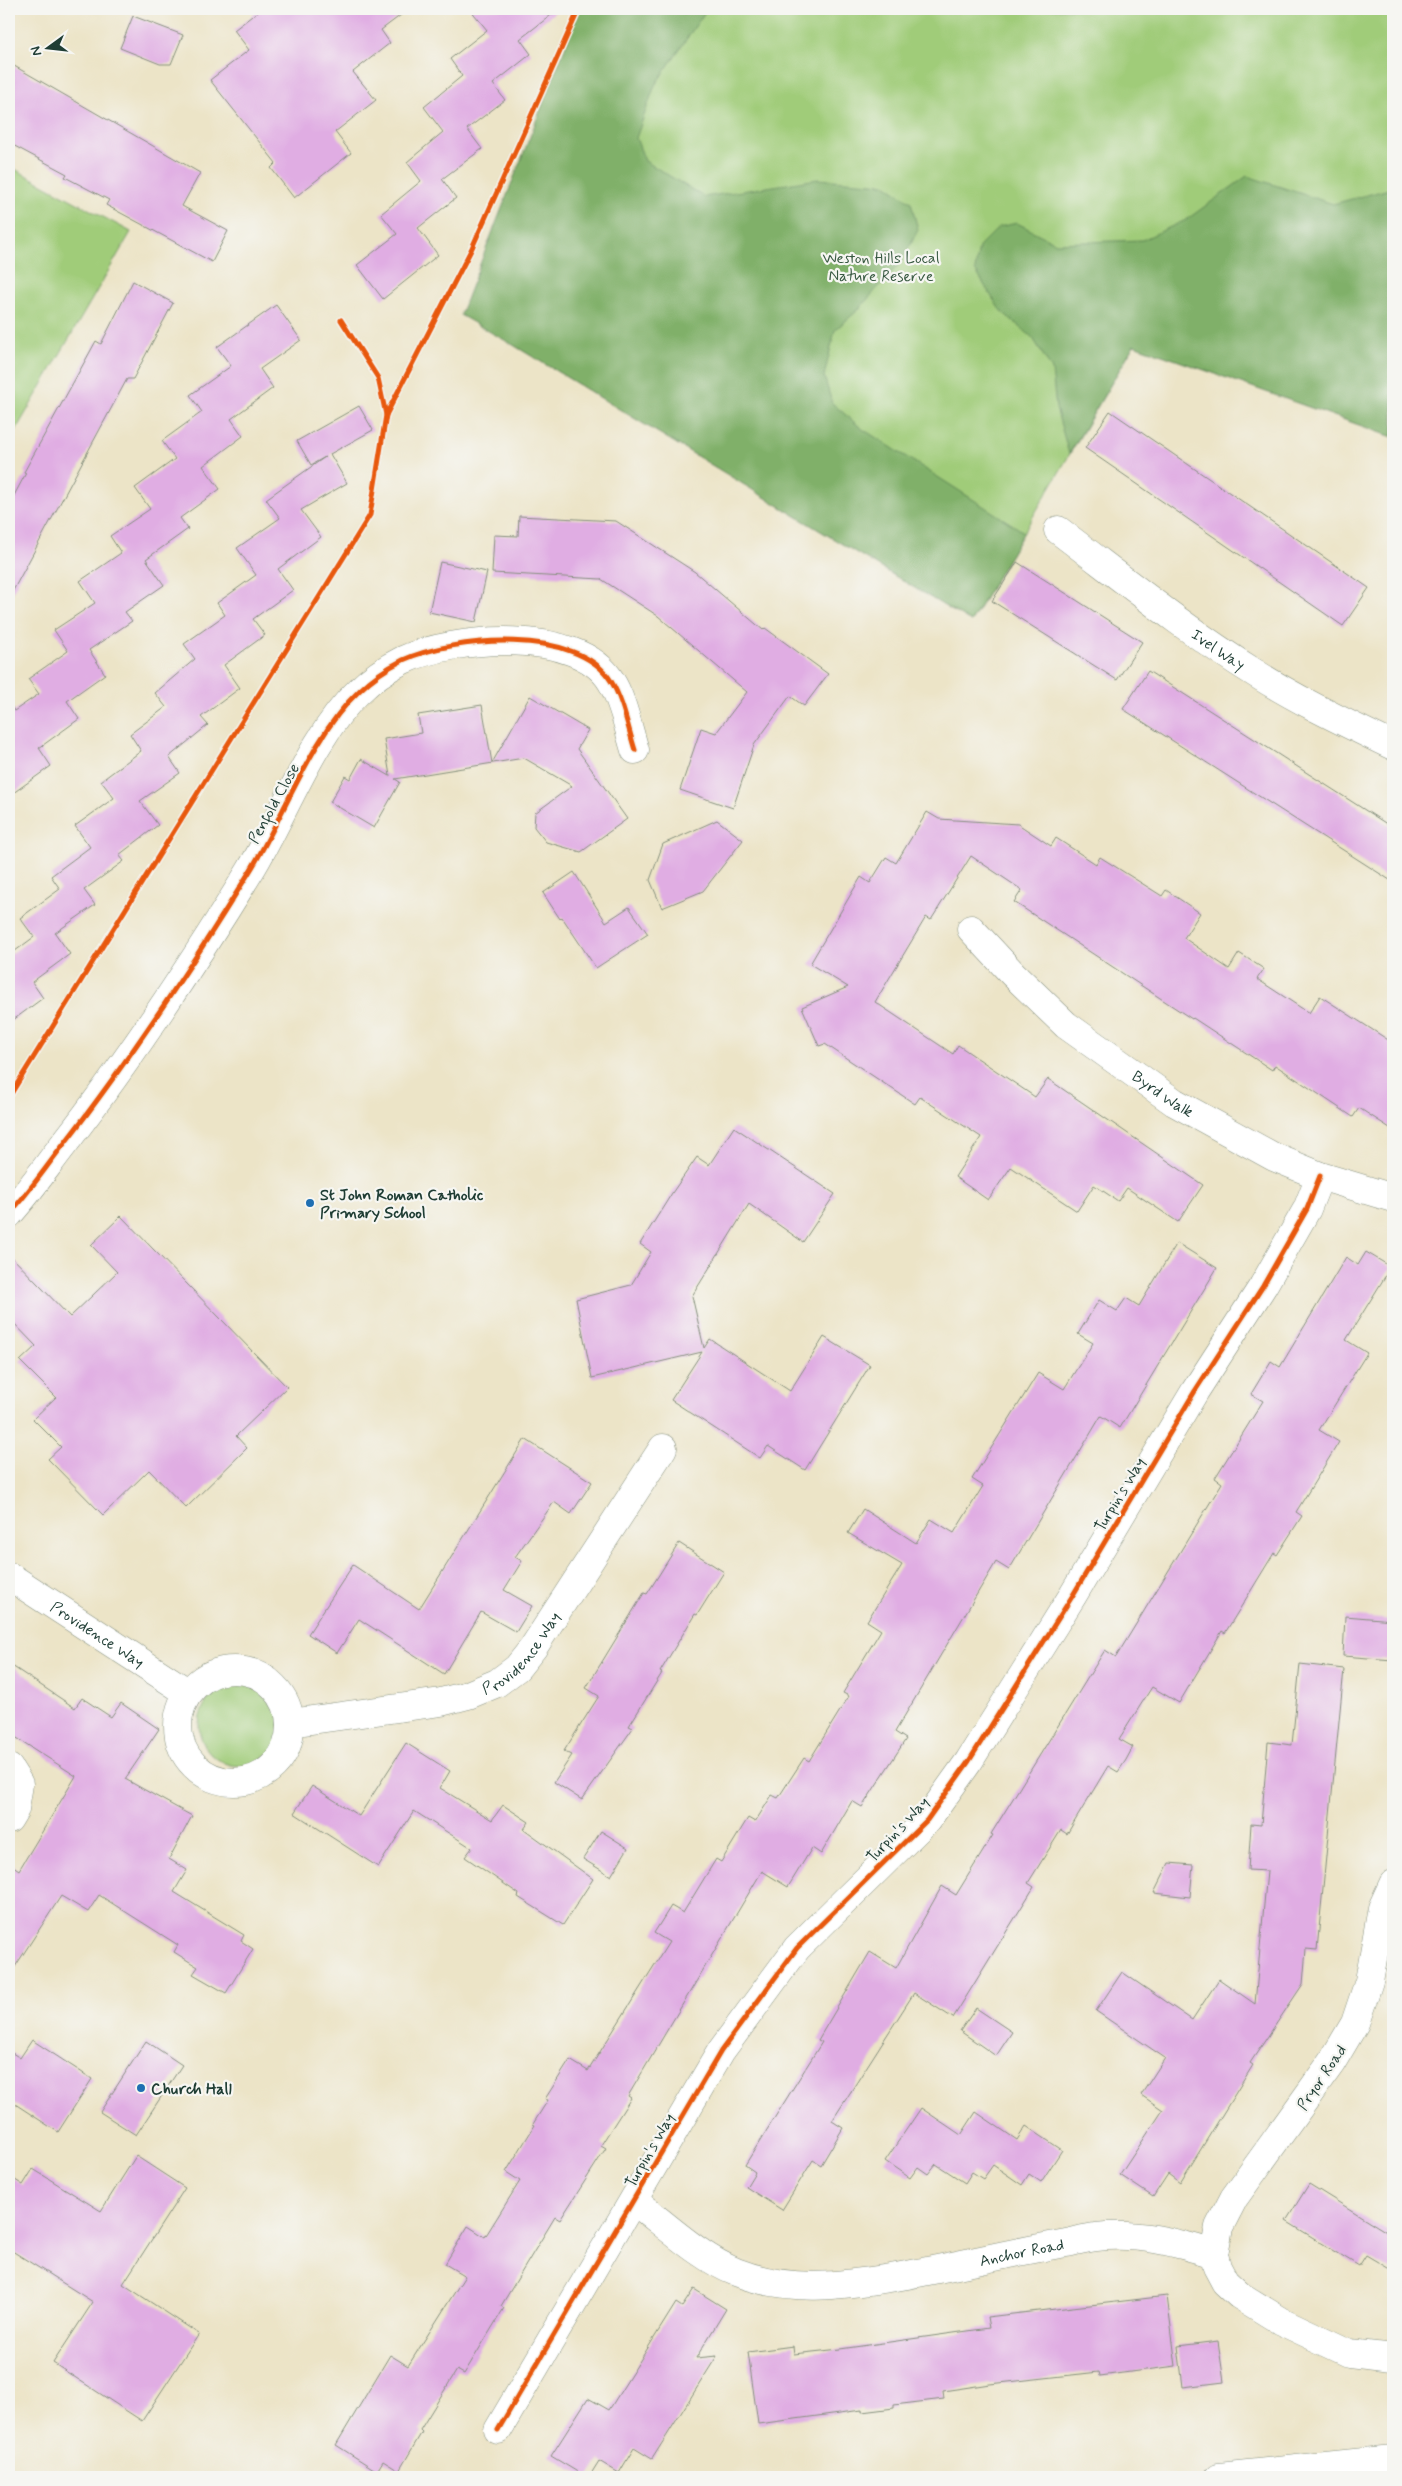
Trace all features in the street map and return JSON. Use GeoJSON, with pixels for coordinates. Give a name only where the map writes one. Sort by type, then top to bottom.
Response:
{"type":"FeatureCollection","features":[{"type":"Feature","properties":{"kind":"street","name":"Ivel Way"},"geometry":{"type":"LineString","coordinates":[[1058,530],[1194,633],[1255,673],[1304,702],[1393,746]]}},
{"type":"Feature","properties":{"kind":"street","name":"Penfold Close"},"geometry":{"type":"LineString","coordinates":[[9,1214],[113,1082],[251,869],[336,716],[359,690],[380,674],[404,660],[459,644],[548,644],[571,650],[594,663],[611,680],[636,750]]}},
{"type":"Feature","properties":{"kind":"street","name":"Byrd Walk"},"geometry":{"type":"LineString","coordinates":[[971,929],[1037,999],[1066,1025],[1108,1057],[1174,1102],[1274,1157],[1320,1176],[1393,1198]]}},
{"type":"Feature","properties":{"kind":"street","name":"Turpin's Way"},"geometry":{"type":"LineString","coordinates":[[498,2430],[721,2052],[796,1948],[927,1820],[969,1761],[1074,1595],[1190,1400],[1263,1286],[1307,1209],[1320,1176]]}},
{"type":"Feature","properties":{"kind":"street","name":"Providence Way"},"geometry":{"type":"LineString","coordinates":[[290,1723],[441,1702],[468,1695],[498,1683],[517,1668],[533,1648],[663,1448]]}},
{"type":"Feature","properties":{"kind":"street","name":"Providence Way"},"geometry":{"type":"LineString","coordinates":[[9,1576],[187,1692]]}},
{"type":"Feature","properties":{"kind":"street"},"geometry":{"type":"LineString","coordinates":[[232,1669],[253,1672],[274,1686],[287,1707],[290,1723],[288,1742],[282,1756],[269,1770],[249,1780],[236,1782],[217,1779],[199,1770],[188,1757],[180,1738],[179,1714],[187,1692],[209,1675],[232,1669]]}},
{"type":"Feature","properties":{"kind":"street"},"geometry":{"type":"LineString","coordinates":[[9,1768],[19,1784],[15,1809],[9,1819]]}},
{"type":"Feature","properties":{"kind":"street","name":"Pryor Road"},"geometry":{"type":"LineString","coordinates":[[1214,2254],[1219,2227],[1234,2198],[1326,2070],[1355,2023],[1369,1981],[1382,1908],[1393,1884]]}},
{"type":"Feature","properties":{"kind":"street","name":"Anchor Road"},"geometry":{"type":"LineString","coordinates":[[634,2201],[713,2260],[734,2271],[764,2280],[808,2287],[834,2286],[940,2269],[1010,2252],[1096,2237],[1151,2238],[1214,2254]]}},
{"type":"Feature","properties":{"kind":"street"},"geometry":{"type":"LineString","coordinates":[[1214,2254],[1217,2267],[1225,2282],[1239,2295],[1281,2322],[1349,2352],[1393,2358]]}},
{"type":"Feature","properties":{"kind":"street"},"geometry":{"type":"LineString","coordinates":[[1219,2477],[1393,2459]]}},
{"type":"Feature","properties":{"kind":"green space"},"geometry":{"type":"Polygon","coordinates":[[[580,9],[707,9],[655,85],[636,138],[645,161],[704,197],[818,179],[885,184],[911,202],[918,230],[900,263],[857,311],[835,330],[824,376],[832,403],[861,428],[1024,532],[971,622],[515,346],[460,315],[580,9]]]}},
{"type":"Feature","properties":{"kind":"green space","name":"Weston Hills Local Nature Reserve"},"geometry":{"type":"Polygon","coordinates":[[[623,9],[1393,9],[1393,437],[1134,345],[971,622],[515,346],[623,9]]]}},
{"type":"Feature","properties":{"kind":"green space"},"geometry":{"type":"Polygon","coordinates":[[[9,166],[131,232],[9,442],[9,166]]]}},
{"type":"Feature","properties":{"kind":"green space"},"geometry":{"type":"Polygon","coordinates":[[[1247,176],[1333,204],[1393,188],[1393,437],[1134,345],[1069,454],[1056,408],[1052,370],[1033,338],[1000,310],[975,270],[979,247],[999,227],[1017,223],[1056,243],[1142,240],[1186,220],[1247,176]]]}},
{"type":"Feature","properties":{"kind":"green space"},"geometry":{"type":"Polygon","coordinates":[[[240,1684],[256,1688],[269,1696],[277,1709],[281,1725],[277,1741],[269,1754],[256,1762],[240,1766],[224,1762],[211,1754],[203,1741],[199,1725],[203,1709],[211,1696],[224,1688],[240,1684]]]}},
{"type":"Feature","properties":{"kind":"building"},"geometry":{"type":"Polygon","coordinates":[[[261,9],[409,9],[381,30],[390,43],[353,72],[376,100],[335,132],[351,153],[294,198],[271,168],[276,163],[210,80],[249,50],[234,30],[261,9]]]}},
{"type":"Feature","properties":{"kind":"building"},"geometry":{"type":"Polygon","coordinates":[[[470,9],[559,9],[520,39],[531,54],[493,84],[505,100],[467,129],[482,149],[442,179],[456,198],[418,228],[438,255],[383,299],[357,265],[397,234],[381,214],[421,181],[407,162],[443,132],[424,107],[462,76],[450,59],[487,30],[470,9]]]}},
{"type":"Feature","properties":{"kind":"building"},"geometry":{"type":"Polygon","coordinates":[[[133,16],[183,35],[171,64],[160,64],[120,48],[133,16]]]}},
{"type":"Feature","properties":{"kind":"building"},"geometry":{"type":"Polygon","coordinates":[[[9,63],[200,173],[182,206],[228,231],[212,262],[106,205],[109,200],[65,177],[67,174],[9,143],[9,63]]]}},
{"type":"Feature","properties":{"kind":"building"},"geometry":{"type":"Polygon","coordinates":[[[133,281],[173,303],[133,379],[127,379],[9,598],[9,505],[26,473],[24,472],[96,341],[101,344],[133,281]]]}},
{"type":"Feature","properties":{"kind":"building"},"geometry":{"type":"Polygon","coordinates":[[[276,305],[301,340],[260,369],[273,388],[231,419],[243,436],[203,466],[220,489],[180,518],[188,529],[146,559],[164,585],[125,612],[132,621],[89,650],[105,674],[67,701],[79,719],[39,748],[51,766],[9,796],[9,703],[14,711],[39,694],[28,679],[68,651],[54,630],[95,603],[80,581],[121,553],[110,536],[150,509],[135,488],[175,459],[162,441],[202,412],[190,395],[231,366],[217,347],[276,305]]]}},
{"type":"Feature","properties":{"kind":"building"},"geometry":{"type":"Polygon","coordinates":[[[359,406],[373,430],[330,454],[347,483],[301,510],[321,537],[278,569],[293,590],[253,619],[265,635],[224,665],[240,688],[201,717],[208,725],[169,757],[180,773],[140,801],[158,825],[119,855],[124,861],[84,890],[95,905],[55,933],[70,954],[32,982],[43,998],[9,1023],[9,951],[11,954],[34,937],[20,918],[60,889],[51,876],[90,847],[75,826],[114,798],[101,781],[141,751],[130,734],[166,707],[155,693],[195,659],[184,644],[225,615],[217,603],[256,575],[237,548],[280,518],[266,499],[325,457],[311,465],[297,441],[359,406]]]}},
{"type":"Feature","properties":{"kind":"building"},"geometry":{"type":"Polygon","coordinates":[[[1110,411],[1369,588],[1343,626],[1085,448],[1110,411]]]}},
{"type":"Feature","properties":{"kind":"building"},"geometry":{"type":"Polygon","coordinates":[[[519,516],[616,521],[695,572],[763,630],[765,628],[828,674],[804,706],[790,696],[754,745],[733,808],[680,790],[701,728],[716,733],[747,692],[658,616],[601,579],[492,573],[494,535],[518,536],[519,516]]]}},
{"type":"Feature","properties":{"kind":"building"},"geometry":{"type":"Polygon","coordinates":[[[440,562],[487,572],[476,622],[429,612],[440,562]]]}},
{"type":"Feature","properties":{"kind":"building"},"geometry":{"type":"Polygon","coordinates":[[[1017,562],[1142,642],[1117,680],[992,601],[1017,562]]]}},
{"type":"Feature","properties":{"kind":"building"},"geometry":{"type":"Polygon","coordinates":[[[1148,671],[1393,828],[1393,882],[1123,709],[1148,671]]]}},
{"type":"Feature","properties":{"kind":"building"},"geometry":{"type":"Polygon","coordinates":[[[530,696],[588,730],[577,749],[627,819],[581,852],[546,842],[534,827],[535,813],[572,786],[524,758],[395,779],[400,782],[374,828],[330,802],[345,776],[350,779],[361,759],[390,776],[384,739],[421,733],[418,715],[482,705],[492,763],[530,696]]]}},
{"type":"Feature","properties":{"kind":"building"},"geometry":{"type":"Polygon","coordinates":[[[927,812],[939,819],[1018,824],[1051,846],[1056,838],[1096,864],[1100,857],[1162,896],[1166,890],[1200,913],[1184,938],[1229,969],[1239,953],[1264,969],[1257,979],[1309,1013],[1320,996],[1393,1043],[1393,1130],[1359,1108],[1353,1117],[1275,1065],[1272,1070],[1192,1019],[1014,902],[1022,890],[971,856],[931,920],[926,917],[875,1002],[953,1054],[958,1045],[1035,1097],[1048,1079],[1203,1185],[1178,1222],[1127,1188],[1118,1201],[1094,1185],[1077,1211],[1011,1167],[988,1200],[955,1177],[981,1137],[920,1097],[915,1104],[825,1044],[819,1046],[802,1007],[848,987],[810,964],[861,877],[870,883],[886,857],[896,863],[927,812]]]}},
{"type":"Feature","properties":{"kind":"building"},"geometry":{"type":"Polygon","coordinates":[[[717,820],[743,840],[703,891],[662,908],[650,880],[663,844],[717,820]]]}},
{"type":"Feature","properties":{"kind":"building"},"geometry":{"type":"Polygon","coordinates":[[[574,872],[606,922],[629,907],[648,934],[596,968],[562,917],[560,919],[543,893],[574,872]]]}},
{"type":"Feature","properties":{"kind":"building"},"geometry":{"type":"Polygon","coordinates":[[[734,1127],[835,1194],[803,1242],[749,1204],[692,1296],[704,1348],[710,1339],[790,1391],[824,1337],[870,1365],[805,1470],[768,1446],[760,1458],[671,1400],[702,1352],[592,1378],[576,1299],[631,1285],[651,1252],[640,1244],[672,1193],[697,1157],[709,1165],[734,1127]]]}},
{"type":"Feature","properties":{"kind":"building"},"geometry":{"type":"Polygon","coordinates":[[[121,1216],[287,1387],[236,1436],[247,1448],[186,1508],[149,1470],[103,1515],[48,1459],[61,1447],[33,1419],[56,1397],[20,1361],[36,1346],[9,1318],[9,1254],[70,1317],[117,1272],[91,1245],[121,1216]]]}},
{"type":"Feature","properties":{"kind":"building"},"geometry":{"type":"Polygon","coordinates":[[[1177,1243],[1217,1268],[1120,1428],[1101,1416],[1009,1570],[996,1562],[895,1732],[906,1739],[862,1807],[852,1801],[821,1854],[812,1848],[788,1887],[762,1871],[628,2096],[631,2098],[601,2145],[606,2148],[560,2220],[555,2217],[501,2306],[504,2308],[464,2374],[457,2370],[420,2430],[422,2432],[399,2471],[383,2461],[377,2471],[336,2445],[390,2355],[408,2366],[465,2276],[445,2264],[468,2226],[485,2237],[520,2181],[506,2172],[535,2125],[533,2124],[548,2100],[545,2099],[570,2060],[588,2071],[669,1942],[654,1933],[671,1906],[683,1913],[716,1859],[721,1862],[748,1818],[755,1822],[772,1795],[778,1798],[804,1758],[809,1761],[849,1696],[843,1693],[881,1630],[867,1621],[902,1565],[848,1533],[863,1509],[916,1543],[931,1519],[954,1533],[983,1486],[972,1479],[1038,1373],[1064,1389],[1093,1343],[1078,1334],[1099,1300],[1117,1311],[1126,1298],[1139,1306],[1177,1243]]]}},
{"type":"Feature","properties":{"kind":"building"},"geometry":{"type":"Polygon","coordinates":[[[1366,1252],[1391,1267],[1346,1340],[1367,1353],[1319,1430],[1339,1442],[1296,1512],[1302,1516],[1277,1555],[1274,1553],[1225,1633],[1222,1631],[1179,1703],[1152,1687],[1119,1739],[1133,1747],[1126,1760],[1118,1772],[1108,1766],[1067,1834],[1061,1830],[1028,1883],[1034,1887],[953,2018],[914,1993],[832,2121],[843,2128],[821,2165],[813,2160],[782,2210],[746,2187],[755,2172],[745,2165],[822,2042],[818,2040],[870,1952],[896,1968],[942,1886],[956,1895],[993,1835],[991,1834],[1105,1650],[1116,1657],[1222,1483],[1215,1478],[1263,1401],[1251,1394],[1271,1361],[1280,1367],[1346,1257],[1358,1265],[1366,1252]]]}},
{"type":"Feature","properties":{"kind":"building"},"geometry":{"type":"Polygon","coordinates":[[[525,1439],[592,1482],[571,1514],[554,1502],[515,1557],[522,1561],[504,1590],[532,1606],[516,1632],[481,1612],[444,1674],[359,1619],[337,1653],[308,1634],[353,1565],[419,1609],[525,1439]]]}},
{"type":"Feature","properties":{"kind":"building"},"geometry":{"type":"Polygon","coordinates":[[[679,1543],[724,1572],[697,1615],[695,1614],[660,1672],[662,1673],[629,1726],[633,1728],[582,1800],[554,1782],[572,1755],[564,1751],[599,1696],[586,1688],[644,1593],[647,1594],[679,1543]]]}},
{"type":"Feature","properties":{"kind":"building"},"geometry":{"type":"Polygon","coordinates":[[[1345,1616],[1393,1620],[1393,1660],[1343,1656],[1345,1616]]]}},
{"type":"Feature","properties":{"kind":"building"},"geometry":{"type":"Polygon","coordinates":[[[9,1664],[75,1708],[82,1698],[111,1717],[121,1703],[159,1729],[125,1779],[192,1816],[169,1859],[187,1870],[174,1892],[244,1935],[241,1941],[253,1949],[226,1993],[193,1974],[198,1967],[174,1952],[178,1945],[99,1895],[88,1912],[61,1896],[9,1976],[9,1863],[19,1870],[76,1776],[9,1733],[9,1664]]]}},
{"type":"Feature","properties":{"kind":"building"},"geometry":{"type":"Polygon","coordinates":[[[1300,1664],[1344,1669],[1317,1950],[1306,1949],[1303,1984],[1250,2063],[1253,2065],[1180,2183],[1168,2174],[1153,2197],[1120,2175],[1163,2110],[1141,2095],[1165,2058],[1096,2011],[1122,1972],[1192,2020],[1219,1979],[1255,2004],[1267,1871],[1248,1870],[1251,1824],[1261,1825],[1268,1742],[1292,1745],[1300,1664]]]}},
{"type":"Feature","properties":{"kind":"building"},"geometry":{"type":"Polygon","coordinates":[[[406,1743],[450,1771],[440,1788],[492,1820],[503,1805],[529,1822],[524,1829],[593,1879],[563,1925],[518,1897],[519,1894],[465,1857],[472,1848],[414,1811],[378,1867],[294,1813],[312,1786],[359,1816],[406,1743]]]}},
{"type":"Feature","properties":{"kind":"building"},"geometry":{"type":"Polygon","coordinates":[[[601,1831],[628,1848],[611,1876],[583,1859],[601,1831]]]}},
{"type":"Feature","properties":{"kind":"building"},"geometry":{"type":"Polygon","coordinates":[[[1169,1863],[1193,1865],[1190,1897],[1154,1893],[1169,1863]]]}},
{"type":"Feature","properties":{"kind":"building"},"geometry":{"type":"Polygon","coordinates":[[[976,2008],[1012,2032],[996,2056],[960,2031],[976,2008]]]}},
{"type":"Feature","properties":{"kind":"building"},"geometry":{"type":"Polygon","coordinates":[[[32,2040],[92,2079],[58,2132],[9,2100],[9,2051],[20,2058],[32,2040]]]}},
{"type":"Feature","properties":{"kind":"building","name":"Church Hall"},"geometry":{"type":"Polygon","coordinates":[[[146,2041],[182,2065],[136,2135],[100,2112],[146,2041]]]}},
{"type":"Feature","properties":{"kind":"building"},"geometry":{"type":"Polygon","coordinates":[[[921,2108],[961,2135],[976,2112],[1017,2140],[1026,2126],[1062,2150],[1041,2182],[1029,2174],[1022,2185],[993,2165],[983,2179],[972,2172],[965,2183],[936,2164],[928,2174],[918,2167],[910,2178],[885,2161],[921,2108]]]}},
{"type":"Feature","properties":{"kind":"building"},"geometry":{"type":"Polygon","coordinates":[[[136,2156],[185,2188],[123,2284],[199,2334],[142,2421],[53,2363],[93,2302],[9,2249],[9,2176],[23,2185],[33,2169],[101,2211],[136,2156]]]}},
{"type":"Feature","properties":{"kind":"building"},"geometry":{"type":"Polygon","coordinates":[[[1309,2184],[1393,2236],[1393,2271],[1366,2255],[1359,2266],[1286,2221],[1309,2184]]]}},
{"type":"Feature","properties":{"kind":"building"},"geometry":{"type":"Polygon","coordinates":[[[694,2289],[726,2309],[696,2358],[717,2356],[652,2459],[634,2448],[619,2473],[599,2461],[589,2477],[586,2477],[551,2456],[588,2398],[609,2410],[676,2303],[682,2307],[694,2289]]]}},
{"type":"Feature","properties":{"kind":"building"},"geometry":{"type":"Polygon","coordinates":[[[1167,2296],[1176,2366],[1100,2376],[1099,2372],[990,2384],[943,2391],[944,2399],[894,2405],[894,2408],[862,2412],[862,2410],[758,2424],[748,2352],[793,2346],[794,2354],[840,2349],[989,2328],[987,2317],[1167,2296]]]}},
{"type":"Feature","properties":{"kind":"building"},"geometry":{"type":"Polygon","coordinates":[[[1218,2341],[1224,2382],[1183,2387],[1178,2346],[1218,2341]]]}},
{"type":"Feature","properties":{"kind":"cycle path"},"geometry":{"type":"LineString","coordinates":[[9,1097],[370,515],[386,415],[471,250],[579,9]]}},
{"type":"Feature","properties":{"kind":"cycle path"},"geometry":{"type":"LineString","coordinates":[[341,320],[378,378],[386,415]]}},
{"type":"Feature","properties":{"kind":"cycle path"},"geometry":{"type":"LineString","coordinates":[[9,1214],[89,1111],[160,1010],[250,871],[327,730],[342,709],[374,678],[403,660],[425,652],[452,646],[482,642],[513,641],[544,644],[572,651],[595,663],[611,681],[622,705],[635,750]]}},
{"type":"Feature","properties":{"kind":"cycle path"},"geometry":{"type":"LineString","coordinates":[[498,2430],[721,2051],[797,1948],[927,1820],[969,1761],[1073,1595],[1195,1391],[1263,1286],[1307,1209],[1320,1176]]}},
{"type":"Feature","properties":{"kind":"place","name":"St John Roman Catholic Primary School"},"geometry":{"type":"Point","coordinates":[310,1203]}},
{"type":"Feature","properties":{"kind":"place","name":"Church Hall"},"geometry":{"type":"Point","coordinates":[141,2088]}}]}
